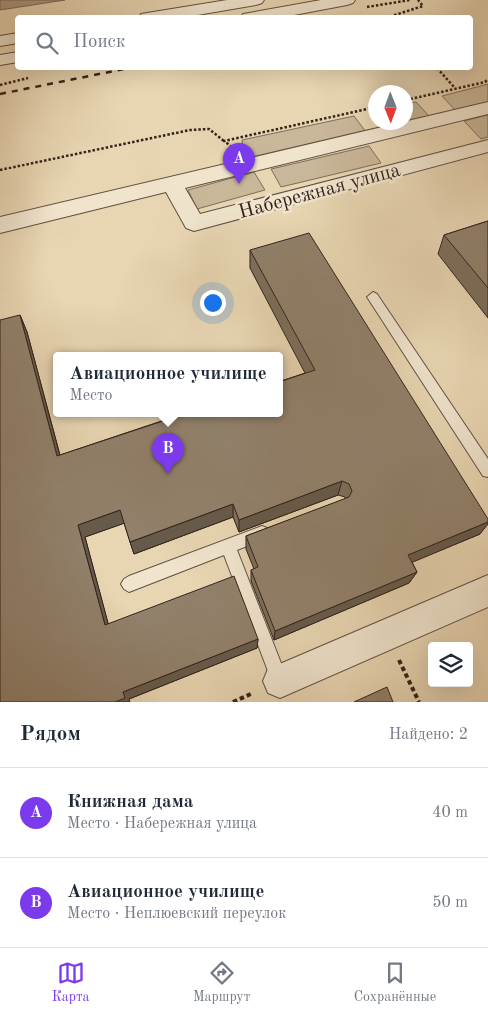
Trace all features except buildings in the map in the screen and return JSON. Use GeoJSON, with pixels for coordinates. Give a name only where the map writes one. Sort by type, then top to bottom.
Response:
{"type":"FeatureCollection","features":[{"type":"Feature","properties":{"kind":"street"},"geometry":{"type":"LineString","coordinates":[[165,15],[256,0]]}},
{"type":"Feature","properties":{"kind":"street"},"geometry":{"type":"LineString","coordinates":[[259,15],[292,5],[347,0]]}},
{"type":"Feature","properties":{"kind":"street"},"geometry":{"type":"LineString","coordinates":[[0,41],[15,38]]}},
{"type":"Feature","properties":{"kind":"street"},"geometry":{"type":"LineString","coordinates":[[0,60],[15,58]]}},
{"type":"Feature","properties":{"kind":"street","name":"Набережная улица"},"geometry":{"type":"LineString","coordinates":[[0,225],[172,184],[271,180],[398,149],[463,137],[488,108]]}},
{"type":"Feature","properties":{"kind":"street","name":"Набережная улица"},"geometry":{"type":"LineString","coordinates":[[172,184],[194,224],[271,180],[398,149],[463,137]]}},
{"type":"Feature","properties":{"kind":"street"},"geometry":{"type":"LineString","coordinates":[[280,681],[488,591]]}},
{"type":"Feature","properties":{"kind":"lane"},"geometry":{"type":"LineString","coordinates":[[374,297],[488,471]]}},
{"type":"Feature","properties":{"kind":"lane"},"geometry":{"type":"LineString","coordinates":[[129,584],[274,529]]}},
{"type":"Feature","properties":{"kind":"lane"},"geometry":{"type":"LineString","coordinates":[[228,546],[280,681]]}},
{"type":"Feature","properties":{"kind":"path"},"geometry":{"type":"LineString","coordinates":[[395,15],[423,6],[418,0]]}},
{"type":"Feature","properties":{"kind":"path"},"geometry":{"type":"LineString","coordinates":[[439,70],[454,87]]}},
{"type":"Feature","properties":{"kind":"path"},"geometry":{"type":"LineString","coordinates":[[0,85],[28,78]]}},
{"type":"Feature","properties":{"kind":"path"},"geometry":{"type":"LineString","coordinates":[[413,98],[485,82],[488,79]]}},
{"type":"Feature","properties":{"kind":"path"},"geometry":{"type":"LineString","coordinates":[[224,141],[368,109]]}},
{"type":"Feature","properties":{"kind":"path"},"geometry":{"type":"LineString","coordinates":[[0,170],[190,130],[209,129],[271,180]]}},
{"type":"Feature","properties":{"kind":"path"},"geometry":{"type":"LineString","coordinates":[[388,635],[419,702]]}},
{"type":"Feature","properties":{"kind":"shaded area"},"geometry":{"type":"Polygon","coordinates":[[[0,0],[65,0],[0,10],[0,0]]]}},
{"type":"Feature","properties":{"kind":"shaded area"},"geometry":{"type":"Polygon","coordinates":[[[488,84],[488,103],[456,111],[442,96],[488,84]]]}},
{"type":"Feature","properties":{"kind":"shaded area"},"geometry":{"type":"Polygon","coordinates":[[[416,102],[430,117],[413,121],[413,103],[416,102]]]}},
{"type":"Feature","properties":{"kind":"shaded area"},"geometry":{"type":"Polygon","coordinates":[[[488,115],[488,137],[481,139],[464,121],[488,115]]]}},
{"type":"Feature","properties":{"kind":"shaded area"},"geometry":{"type":"Polygon","coordinates":[[[354,116],[366,132],[256,157],[243,149],[242,140],[354,116]]]}},
{"type":"Feature","properties":{"kind":"shaded area"},"geometry":{"type":"Polygon","coordinates":[[[369,146],[381,163],[281,187],[271,169],[369,146]]]}},
{"type":"Feature","properties":{"kind":"shaded area"},"geometry":{"type":"Polygon","coordinates":[[[254,172],[265,190],[197,209],[188,190],[254,172]]]}},
{"type":"Feature","properties":{"kind":"railway"},"geometry":{"type":"LineString","coordinates":[[0,94],[119,70]]}},
{"type":"Feature","properties":{"kind":"place","name":"Книжная дама"},"geometry":{"type":"Point","coordinates":[239,184]}},
{"type":"Feature","properties":{"kind":"place","name":"Авиационное училище"},"geometry":{"type":"Point","coordinates":[168,474]}}]}
